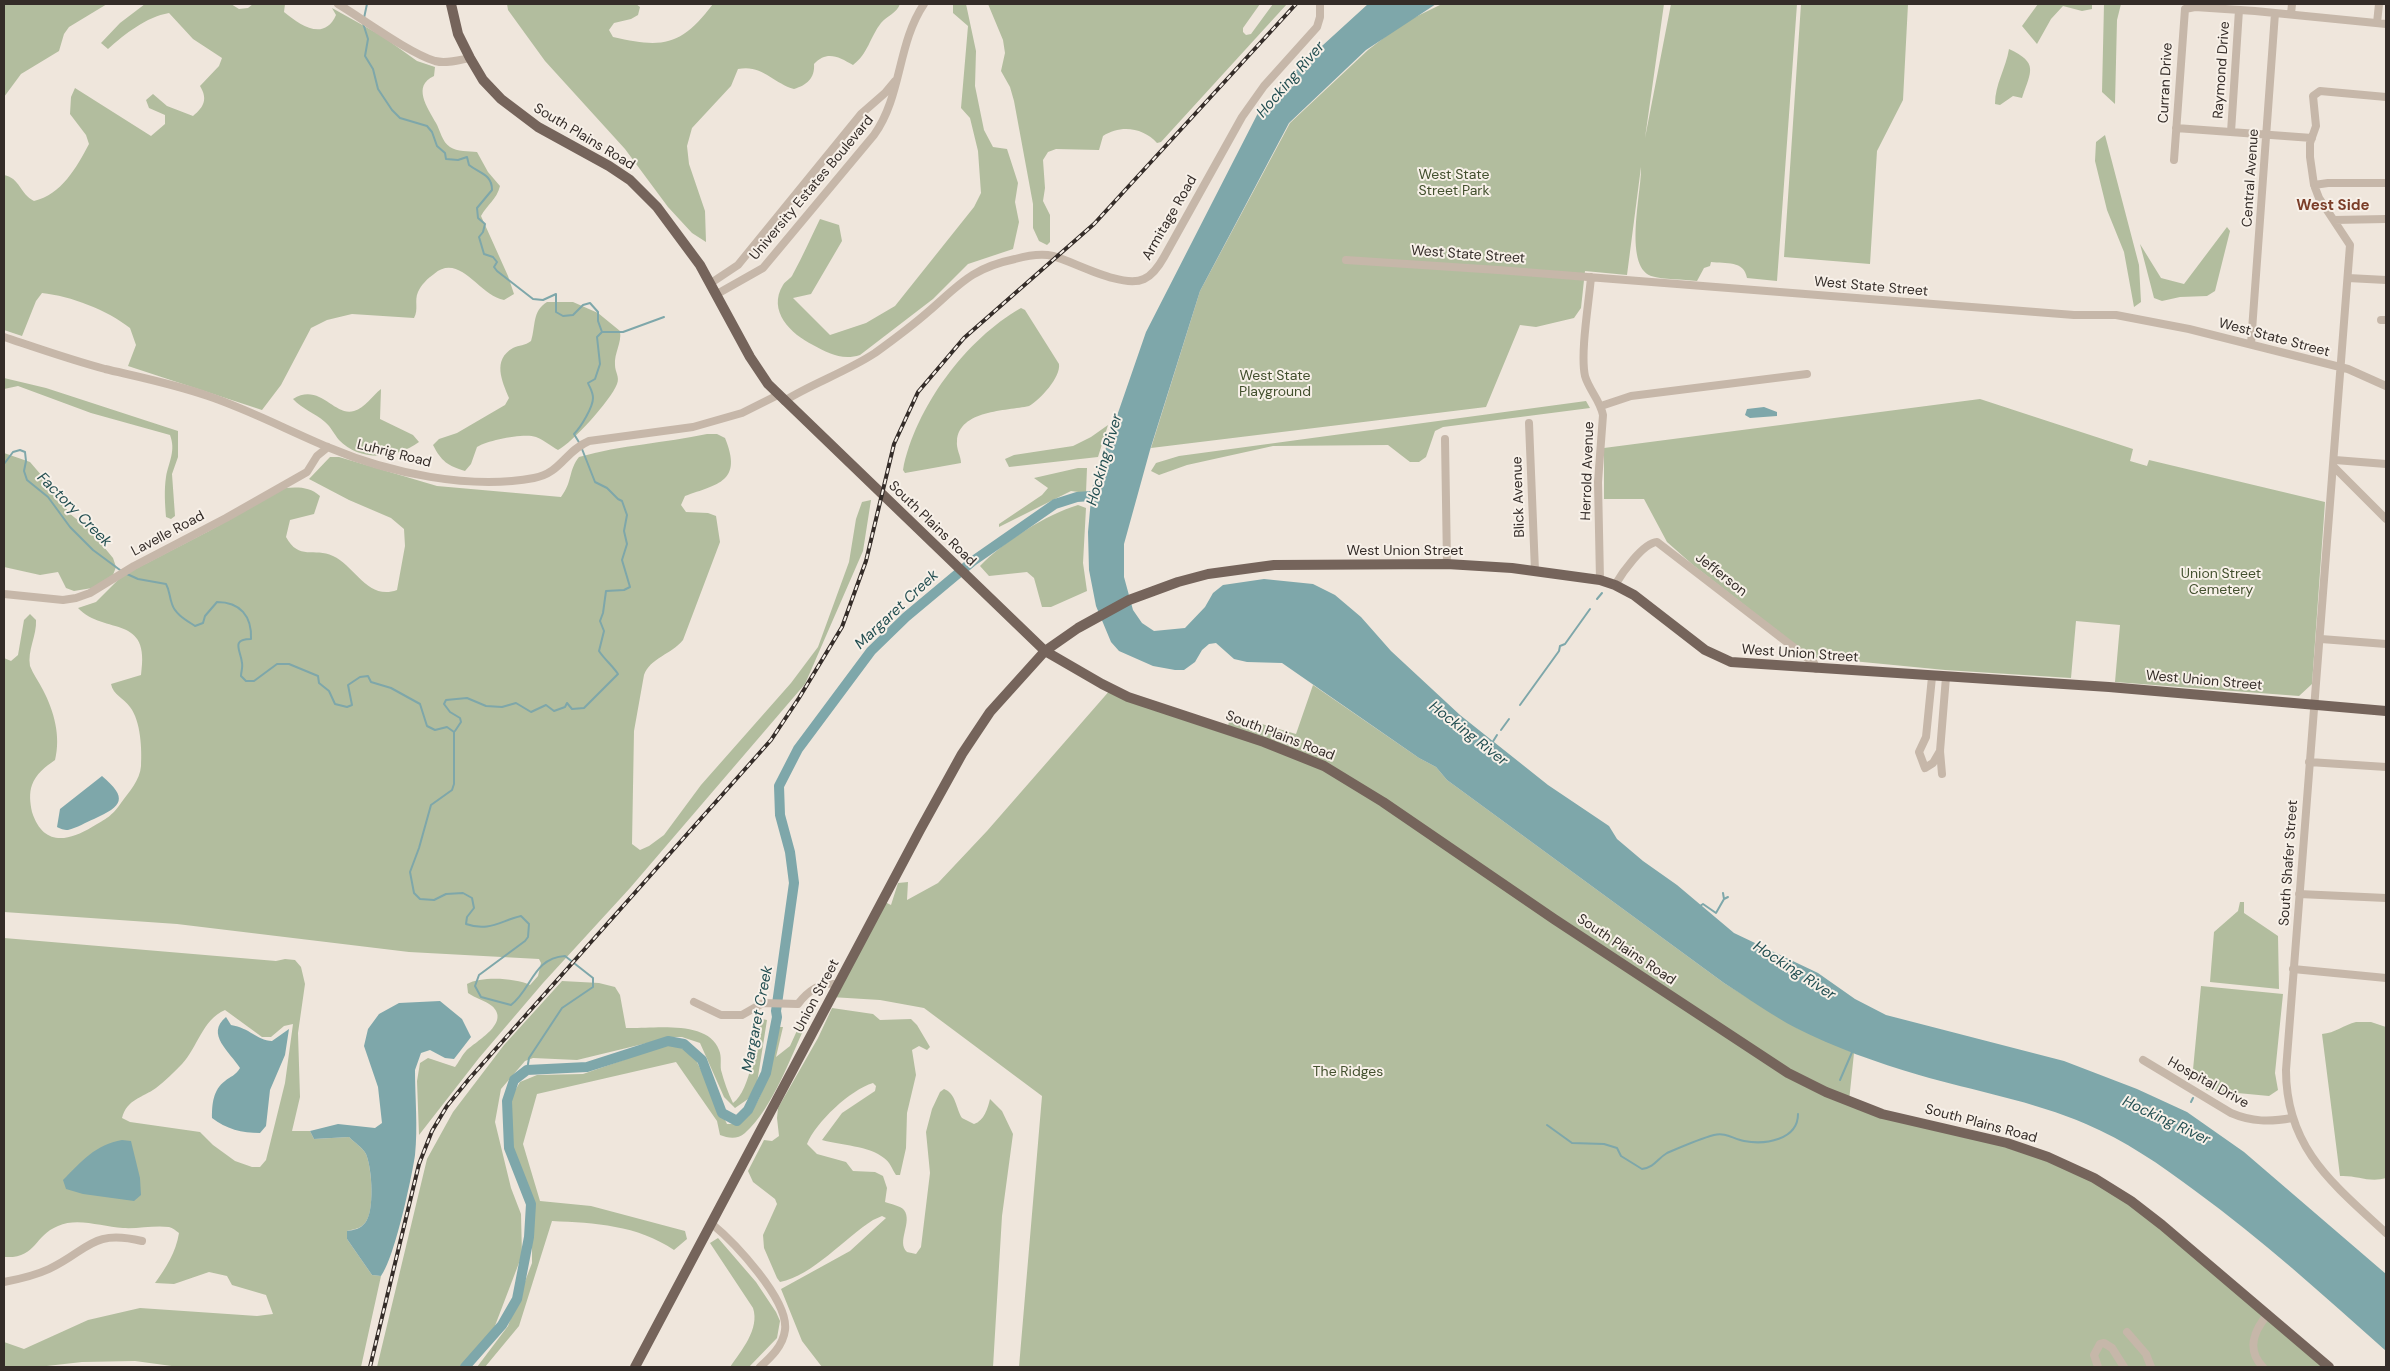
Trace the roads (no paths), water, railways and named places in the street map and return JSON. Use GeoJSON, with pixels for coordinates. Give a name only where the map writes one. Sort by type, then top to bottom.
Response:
{"type":"FeatureCollection","features":[{"type":"Feature","properties":{"kind":"main road","name":"South Plains Road"},"geometry":{"type":"LineString","coordinates":[[451,4],[458,34],[483,80],[520,116],[610,166],[643,191],[672,225],[711,283],[750,357],[781,398],[1046,651],[1128,697],[1257,740],[1324,766],[1383,802],[1788,1073],[1826,1092],[1882,1114],[2006,1143],[2048,1157],[2094,1178],[2131,1201],[2162,1225],[2329,1367]]}},
{"type":"Feature","properties":{"kind":"main road","name":"West Union Street"},"geometry":{"type":"LineString","coordinates":[[1046,651],[1078,628],[1110,609],[1146,593],[1208,574],[1258,566],[1447,564],[1534,571],[1600,580],[1615,585],[1640,599],[1697,645],[1722,659],[1737,663],[2109,687],[2386,711]]}},
{"type":"Feature","properties":{"kind":"main road","name":"Union Street"},"geometry":{"type":"LineString","coordinates":[[635,1367],[712,1224],[741,1164],[822,1018],[837,985],[962,754],[990,712],[1046,651]]}},
{"type":"Feature","properties":{"kind":"street"},"geometry":{"type":"LineString","coordinates":[[338,4],[435,61],[449,62],[470,58]]}},
{"type":"Feature","properties":{"kind":"street","name":"University Estates Boulevard"},"geometry":{"type":"LineString","coordinates":[[717,294],[763,268],[855,159],[885,118],[911,29],[924,4]]}},
{"type":"Feature","properties":{"kind":"street","name":"Armitage Road"},"geometry":{"type":"LineString","coordinates":[[781,398],[833,378],[874,353],[914,323],[969,275],[995,264],[1016,258],[1049,256],[1122,280],[1141,280],[1151,274],[1164,257],[1242,117],[1264,86],[1317,27],[1320,17],[1320,4]]}},
{"type":"Feature","properties":{"kind":"street"},"geometry":{"type":"LineString","coordinates":[[2291,14],[2292,4]]}},
{"type":"Feature","properties":{"kind":"street"},"geometry":{"type":"LineString","coordinates":[[2377,23],[2379,4]]}},
{"type":"Feature","properties":{"kind":"street"},"geometry":{"type":"LineString","coordinates":[[2219,6],[2239,10],[2386,24]]}},
{"type":"Feature","properties":{"kind":"street","name":"Curran Drive"},"geometry":{"type":"LineString","coordinates":[[2174,160],[2185,9],[2219,6]]}},
{"type":"Feature","properties":{"kind":"street","name":"Raymond Drive"},"geometry":{"type":"LineString","coordinates":[[2231,132],[2239,10]]}},
{"type":"Feature","properties":{"kind":"street","name":"Central Avenue"},"geometry":{"type":"LineString","coordinates":[[2250,344],[2275,13]]}},
{"type":"Feature","properties":{"kind":"street","name":"University Estates Boulevard"},"geometry":{"type":"LineString","coordinates":[[711,283],[738,266],[856,120],[868,106],[888,91],[898,75]]}},
{"type":"Feature","properties":{"kind":"street","name":"South Shafer Street"},"geometry":{"type":"LineString","coordinates":[[2386,97],[2320,91],[2313,95],[2316,126],[2312,138],[2310,166],[2314,186],[2319,198],[2350,245],[2321,639],[2309,762],[2286,1070],[2287,1094],[2292,1118],[2302,1140],[2319,1168],[2386,1233]]}},
{"type":"Feature","properties":{"kind":"street"},"geometry":{"type":"LineString","coordinates":[[2176,128],[2312,138]]}},
{"type":"Feature","properties":{"kind":"street"},"geometry":{"type":"LineString","coordinates":[[2314,186],[2328,183],[2386,183]]}},
{"type":"Feature","properties":{"kind":"street"},"geometry":{"type":"LineString","coordinates":[[2334,220],[2386,220]]}},
{"type":"Feature","properties":{"kind":"street","name":"West State Street"},"geometry":{"type":"LineString","coordinates":[[1346,260],[2074,315],[2116,316],[2190,329],[2250,344],[2342,368],[2386,386]]}},
{"type":"Feature","properties":{"kind":"street","name":"Herrold Avenue"},"geometry":{"type":"LineString","coordinates":[[1592,278],[1584,365],[1587,382],[1603,415],[1598,482],[1600,580]]}},
{"type":"Feature","properties":{"kind":"street"},"geometry":{"type":"LineString","coordinates":[[2348,278],[2386,280]]}},
{"type":"Feature","properties":{"kind":"street","name":"Luhrig Road"},"geometry":{"type":"LineString","coordinates":[[4,337],[104,368],[157,380],[208,396],[266,419],[328,447],[387,467],[456,480],[491,482],[534,478],[555,470],[574,448],[583,443],[608,437],[693,427],[742,413],[781,398]]}},
{"type":"Feature","properties":{"kind":"street"},"geometry":{"type":"LineString","coordinates":[[1600,406],[1631,396],[1807,374]]}},
{"type":"Feature","properties":{"kind":"street","name":"Blick Avenue"},"geometry":{"type":"LineString","coordinates":[[1529,423],[1534,571]]}},
{"type":"Feature","properties":{"kind":"street"},"geometry":{"type":"LineString","coordinates":[[1445,439],[1447,564]]}},
{"type":"Feature","properties":{"kind":"street","name":"Lavelle Road"},"geometry":{"type":"LineString","coordinates":[[4,594],[63,600],[90,593],[134,566],[226,518],[307,472],[318,456],[328,447]]}},
{"type":"Feature","properties":{"kind":"street"},"geometry":{"type":"LineString","coordinates":[[2334,463],[2386,464]]}},
{"type":"Feature","properties":{"kind":"street"},"geometry":{"type":"LineString","coordinates":[[2334,463],[2386,519]]}},
{"type":"Feature","properties":{"kind":"street","name":"Jefferson"},"geometry":{"type":"LineString","coordinates":[[1615,585],[1633,561],[1650,544],[1657,542],[1814,662],[1816,669]]}},
{"type":"Feature","properties":{"kind":"street"},"geometry":{"type":"LineString","coordinates":[[2321,639],[2386,644]]}},
{"type":"Feature","properties":{"kind":"street"},"geometry":{"type":"LineString","coordinates":[[1932,676],[1926,737],[1919,752],[1925,768],[1933,763],[1940,751]]}},
{"type":"Feature","properties":{"kind":"street"},"geometry":{"type":"LineString","coordinates":[[1942,774],[1940,751],[1946,677]]}},
{"type":"Feature","properties":{"kind":"street"},"geometry":{"type":"LineString","coordinates":[[1929,718],[1942,719]]}},
{"type":"Feature","properties":{"kind":"street"},"geometry":{"type":"LineString","coordinates":[[2309,762],[2386,767]]}},
{"type":"Feature","properties":{"kind":"street"},"geometry":{"type":"LineString","coordinates":[[2299,894],[2386,898]]}},
{"type":"Feature","properties":{"kind":"street"},"geometry":{"type":"LineString","coordinates":[[2293,969],[2386,978]]}},
{"type":"Feature","properties":{"kind":"street"},"geometry":{"type":"LineString","coordinates":[[694,1002],[721,1015],[742,1015],[763,1003],[798,1004],[822,984],[830,982],[837,985]]}},
{"type":"Feature","properties":{"kind":"street","name":"Hospital Drive"},"geometry":{"type":"LineString","coordinates":[[2143,1060],[2200,1095],[2244,1118],[2265,1122],[2292,1118]]}},
{"type":"Feature","properties":{"kind":"street"},"geometry":{"type":"LineString","coordinates":[[712,1224],[780,1302],[786,1330],[777,1350],[760,1367]]}},
{"type":"Feature","properties":{"kind":"street"},"geometry":{"type":"LineString","coordinates":[[4,1282],[28,1278],[50,1269],[92,1241],[123,1236],[142,1241]]}},
{"type":"Feature","properties":{"kind":"street"},"geometry":{"type":"LineString","coordinates":[[2263,1367],[2254,1355],[2252,1345],[2259,1326],[2268,1314]]}},
{"type":"Feature","properties":{"kind":"street"},"geometry":{"type":"LineString","coordinates":[[2126,1332],[2146,1354],[2151,1367]]}},
{"type":"Feature","properties":{"kind":"street"},"geometry":{"type":"LineString","coordinates":[[2098,1367],[2094,1355],[2100,1344],[2104,1343],[2112,1348],[2124,1367]]}},
{"type":"Feature","properties":{"kind":"water","name":"Hocking River"},"geometry":{"type":"Polygon","coordinates":[[[1368,4],[1436,4],[1366,50],[1289,123],[1200,291],[1150,450],[1124,544],[1124,577],[1133,610],[1142,623],[1154,631],[1185,628],[1205,607],[1213,593],[1223,585],[1264,579],[1313,584],[1335,595],[1361,617],[1391,651],[1460,715],[1548,785],[1609,826],[1617,839],[1643,861],[1677,885],[1734,933],[1818,973],[1855,999],[1886,1015],[2064,1061],[2137,1089],[2187,1112],[2244,1152],[2386,1274],[2386,1351],[2244,1228],[2169,1171],[2114,1138],[2086,1124],[2045,1109],[1919,1075],[1872,1060],[1810,1035],[1769,1012],[1724,983],[1447,780],[1436,767],[1419,758],[1282,663],[1247,662],[1234,659],[1216,643],[1209,644],[1202,650],[1195,662],[1184,670],[1175,670],[1153,666],[1119,651],[1111,642],[1096,606],[1089,570],[1088,532],[1092,488],[1146,332],[1258,113],[1300,66],[1368,4]]]}},
{"type":"Feature","properties":{"kind":"water"},"geometry":{"type":"Polygon","coordinates":[[[1764,407],[1777,412],[1777,416],[1750,418],[1745,415],[1747,409],[1764,407]]]}},
{"type":"Feature","properties":{"kind":"water"},"geometry":{"type":"Polygon","coordinates":[[[102,776],[116,790],[119,796],[119,801],[116,805],[104,814],[75,828],[66,830],[57,827],[60,809],[102,776]]]}},
{"type":"Feature","properties":{"kind":"water"},"geometry":{"type":"Polygon","coordinates":[[[440,1001],[462,1019],[471,1037],[454,1059],[445,1058],[430,1050],[421,1053],[415,1070],[415,1155],[406,1199],[397,1236],[386,1267],[381,1276],[372,1275],[347,1239],[347,1231],[357,1229],[363,1225],[370,1209],[371,1179],[366,1154],[349,1137],[314,1139],[310,1131],[338,1124],[375,1128],[382,1123],[378,1087],[364,1046],[368,1029],[379,1014],[399,1003],[440,1001]]]}},
{"type":"Feature","properties":{"kind":"water"},"geometry":{"type":"Polygon","coordinates":[[[226,1017],[231,1025],[266,1040],[272,1041],[289,1029],[285,1055],[270,1090],[266,1126],[260,1133],[234,1130],[212,1118],[213,1103],[218,1089],[240,1068],[221,1043],[219,1036],[220,1023],[226,1017]]]}},
{"type":"Feature","properties":{"kind":"water"},"geometry":{"type":"Polygon","coordinates":[[[122,1140],[131,1141],[140,1178],[141,1195],[134,1201],[83,1194],[66,1189],[63,1180],[83,1160],[104,1145],[122,1140]]]}},
{"type":"Feature","properties":{"kind":"waterway"},"geometry":{"type":"LineString","coordinates":[[364,18],[367,4]]}},
{"type":"Feature","properties":{"kind":"waterway"},"geometry":{"type":"LineString","coordinates":[[363,23],[368,39],[365,56],[373,69],[378,89],[392,110],[400,118],[427,126],[432,132],[437,146],[445,153],[446,159],[458,160],[467,157],[469,165],[490,180],[492,190],[477,208],[478,218],[485,224],[483,232],[479,237],[484,254],[493,257],[497,262],[494,267],[497,271],[533,299],[543,300],[556,294],[556,312],[563,316],[573,315],[583,305],[590,303],[598,312],[598,321],[602,332],[597,337],[600,364],[595,379],[588,383],[593,396],[591,406],[574,434],[580,444]]}},
{"type":"Feature","properties":{"kind":"waterway"},"geometry":{"type":"LineString","coordinates":[[602,332],[623,332],[664,317]]}},
{"type":"Feature","properties":{"kind":"waterway"},"geometry":{"type":"LineString","coordinates":[[455,731],[461,722],[460,718],[450,712],[444,704],[446,700],[467,698],[486,706],[502,707],[516,703],[531,712],[546,705],[554,711],[565,707],[567,703],[572,709],[584,708],[618,674],[599,651],[604,631],[600,621],[606,591],[624,590],[630,587],[622,560],[627,544],[624,531],[627,515],[622,501],[607,488],[595,482],[582,449]]}},
{"type":"Feature","properties":{"kind":"waterway","name":"Factory Creek"},"geometry":{"type":"LineString","coordinates":[[4,464],[13,452],[20,450],[25,452],[24,471],[27,480],[48,497],[70,527],[93,550],[120,570]]}},
{"type":"Feature","properties":{"kind":"waterway","name":"Margaret Creek"},"geometry":{"type":"LineString","coordinates":[[465,1367],[502,1325],[517,1299],[529,1237],[531,1204],[509,1148],[507,1101],[514,1080],[527,1070],[587,1067],[668,1041],[684,1044],[702,1060],[722,1113],[737,1121],[748,1110],[766,1073],[777,1017],[776,1011],[794,883],[790,852],[780,815],[779,786],[798,749],[871,651],[906,617],[973,561],[1055,504],[1077,497],[1104,495]]}},
{"type":"Feature","properties":{"kind":"waterway","name":"Factory Creek"},"geometry":{"type":"LineString","coordinates":[[127,574],[138,579],[166,584],[176,611],[195,626],[203,623],[205,616],[217,602],[232,605],[243,612],[247,617],[251,631],[251,639],[241,641],[238,646],[242,665],[241,676],[246,681],[254,681],[277,664],[289,664],[318,676],[319,683],[329,691],[335,704],[347,707],[352,705],[348,685],[360,677],[368,676],[371,682],[391,688],[420,704],[427,726],[435,730],[447,727],[454,732],[454,784],[452,790],[431,805],[410,872],[414,893],[420,899],[434,900],[446,894],[463,893],[472,898],[474,908],[467,917],[466,924],[481,927],[488,926],[521,916],[529,924],[528,937],[525,941],[479,975],[475,986],[481,997],[511,1005],[524,991],[539,968],[554,958],[565,956],[593,978],[593,987],[562,1008],[529,1058],[527,1070]]}},
{"type":"Feature","properties":{"kind":"waterway"},"geometry":{"type":"LineString","coordinates":[[1597,599],[1602,593]]}},
{"type":"Feature","properties":{"kind":"waterway"},"geometry":{"type":"LineString","coordinates":[[1520,705],[1559,651],[1560,646],[1565,644],[1590,609]]}},
{"type":"Feature","properties":{"kind":"waterway"},"geometry":{"type":"LineString","coordinates":[[1501,730],[1509,719]]}},
{"type":"Feature","properties":{"kind":"waterway","name":"Hocking River"},"geometry":{"type":"LineString","coordinates":[[1492,743],[1497,735]]}},
{"type":"Feature","properties":{"kind":"waterway"},"geometry":{"type":"LineString","coordinates":[[1723,893],[1724,899]]}},
{"type":"Feature","properties":{"kind":"waterway"},"geometry":{"type":"LineString","coordinates":[[1700,906],[1703,904],[1716,913],[1724,899],[1728,897]]}},
{"type":"Feature","properties":{"kind":"waterway"},"geometry":{"type":"LineString","coordinates":[[1840,1080],[1853,1050]]}},
{"type":"Feature","properties":{"kind":"waterway"},"geometry":{"type":"LineString","coordinates":[[2191,1102],[2193,1098]]}},
{"type":"Feature","properties":{"kind":"waterway"},"geometry":{"type":"LineString","coordinates":[[1547,1125],[1572,1143],[1604,1144],[1617,1148],[1621,1156],[1642,1169],[1653,1165],[1667,1153],[1718,1134],[1752,1142],[1779,1139],[1793,1130],[1797,1123],[1798,1114]]}},
{"type":"Feature","properties":{"kind":"railway"},"geometry":{"type":"LineString","coordinates":[[370,1367],[419,1164],[432,1131],[447,1106],[469,1079],[771,740],[799,698],[842,627],[866,561],[894,444],[918,392],[964,338],[1094,224],[1296,4]]}},
{"type":"Feature","properties":{"kind":"district","name":"West Side"},"geometry":{"type":"Point","coordinates":[2333,206]}},
{"type":"Feature","properties":{"kind":"park label","name":"West State Street Park"},"geometry":{"type":"Point","coordinates":[1454,184]}},
{"type":"Feature","properties":{"kind":"park label","name":"West State Playground"},"geometry":{"type":"Point","coordinates":[1275,384]}},
{"type":"Feature","properties":{"kind":"park label","name":"Union Street Cemetery"},"geometry":{"type":"Point","coordinates":[2221,582]}},
{"type":"Feature","properties":{"kind":"park label","name":"The Ridges"},"geometry":{"type":"Point","coordinates":[1348,1072]}}]}
